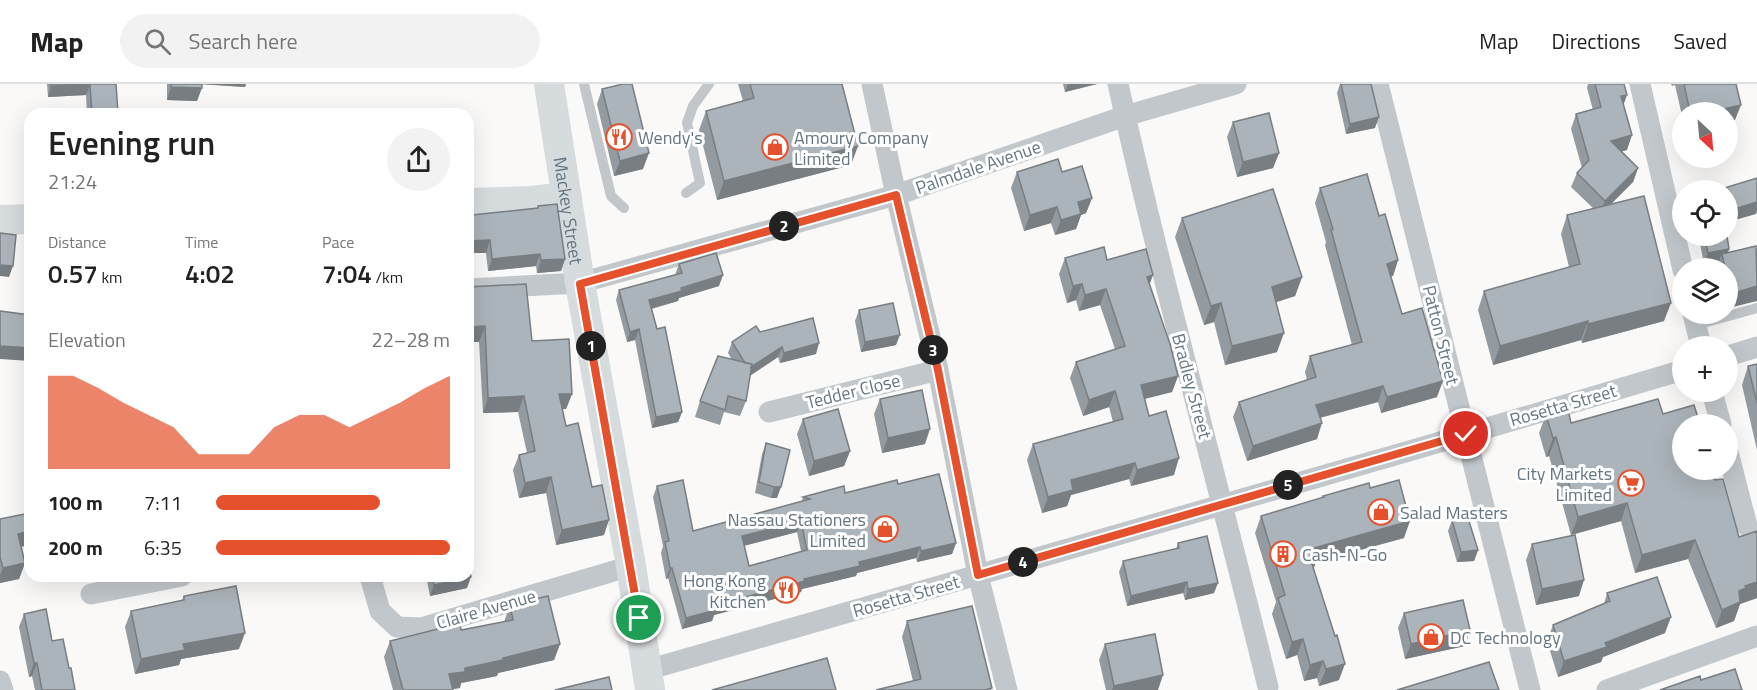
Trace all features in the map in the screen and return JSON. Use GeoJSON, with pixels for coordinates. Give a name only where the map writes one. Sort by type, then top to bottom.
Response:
{"type":"FeatureCollection","features":[{"type":"Feature","properties":{"kind":"main road","name":"Mackey Street"},"geometry":{"type":"LineString","coordinates":[[549,84],[580,284],[631,566],[648,680]]}},
{"type":"Feature","properties":{"kind":"main road"},"geometry":{"type":"LineString","coordinates":[[474,203],[567,197]]}},
{"type":"Feature","properties":{"kind":"main road"},"geometry":{"type":"LineString","coordinates":[[0,220],[24,219]]}},
{"type":"Feature","properties":{"kind":"street"},"geometry":{"type":"LineString","coordinates":[[872,84],[938,370],[978,575],[1007,690]]}},
{"type":"Feature","properties":{"kind":"street","name":"Bradley Street"},"geometry":{"type":"LineString","coordinates":[[1118,84],[1268,687]]}},
{"type":"Feature","properties":{"kind":"street","name":"Palmdale Avenue"},"geometry":{"type":"LineString","coordinates":[[474,289],[580,284],[896,195],[1125,116],[1236,84]]}},
{"type":"Feature","properties":{"kind":"street","name":"Patton Street"},"geometry":{"type":"LineString","coordinates":[[1378,84],[1530,690]]}},
{"type":"Feature","properties":{"kind":"street"},"geometry":{"type":"LineString","coordinates":[[1640,84],[1680,258]]}},
{"type":"Feature","properties":{"kind":"street"},"geometry":{"type":"LineString","coordinates":[[1738,353],[1757,347]]}},
{"type":"Feature","properties":{"kind":"street","name":"Tedder Close"},"geometry":{"type":"LineString","coordinates":[[769,412],[938,370]]}},
{"type":"Feature","properties":{"kind":"street","name":"Rosetta Street"},"geometry":{"type":"LineString","coordinates":[[648,680],[978,575],[1672,372]]}},
{"type":"Feature","properties":{"kind":"street"},"geometry":{"type":"LineString","coordinates":[[1735,480],[1747,526]]}},
{"type":"Feature","properties":{"kind":"street","name":"Claire Avenue"},"geometry":{"type":"LineString","coordinates":[[372,582],[380,611],[397,627],[421,628],[631,566]]}},
{"type":"Feature","properties":{"kind":"street"},"geometry":{"type":"LineString","coordinates":[[91,594],[152,582]]}},
{"type":"Feature","properties":{"kind":"street"},"geometry":{"type":"LineString","coordinates":[[1607,690],[1757,636]]}},
{"type":"Feature","properties":{"kind":"street"},"geometry":{"type":"LineString","coordinates":[[0,681],[3,690]]}},
{"type":"Feature","properties":{"kind":"lane"},"geometry":{"type":"LineString","coordinates":[[584,84],[611,196],[624,208]]}},
{"type":"Feature","properties":{"kind":"lane"},"geometry":{"type":"LineString","coordinates":[[686,193],[700,183],[687,123],[693,106],[709,84]]}},
{"type":"Feature","properties":{"kind":"lane"},"geometry":{"type":"LineString","coordinates":[[1738,311],[1757,308]]}},
{"type":"Feature","properties":{"kind":"building"},"geometry":{"type":"Polygon","coordinates":[[[51,84],[116,84],[118,108],[92,108],[90,85],[51,86],[51,84]]]}},
{"type":"Feature","properties":{"kind":"building"},"geometry":{"type":"Polygon","coordinates":[[[171,84],[202,84],[202,88],[171,87],[171,84]]]}},
{"type":"Feature","properties":{"kind":"building"},"geometry":{"type":"Polygon","coordinates":[[[632,84],[649,153],[620,161],[602,89],[632,84]]]}},
{"type":"Feature","properties":{"kind":"building","name":"Amoury Company Limited"},"geometry":{"type":"Polygon","coordinates":[[[750,84],[842,84],[858,146],[724,181],[706,111],[754,98],[750,84]]]}},
{"type":"Feature","properties":{"kind":"building"},"geometry":{"type":"Polygon","coordinates":[[[1341,84],[1371,84],[1379,117],[1350,124],[1341,84]]]}},
{"type":"Feature","properties":{"kind":"building"},"geometry":{"type":"Polygon","coordinates":[[[1595,84],[1624,84],[1627,95],[1621,96],[1632,135],[1611,141],[1638,168],[1605,201],[1577,173],[1589,160],[1576,114],[1601,107],[1595,84]]]}},
{"type":"Feature","properties":{"kind":"building"},"geometry":{"type":"Polygon","coordinates":[[[1684,84],[1736,84],[1741,105],[1738,106],[1738,102],[1688,102],[1684,84]]]}},
{"type":"Feature","properties":{"kind":"building"},"geometry":{"type":"Polygon","coordinates":[[[1269,113],[1279,153],[1243,162],[1233,122],[1269,113]]]}},
{"type":"Feature","properties":{"kind":"building"},"geometry":{"type":"Polygon","coordinates":[[[1058,159],[1062,172],[1082,166],[1092,198],[1078,202],[1081,214],[1061,220],[1057,207],[1030,215],[1017,172],[1058,159]]]}},
{"type":"Feature","properties":{"kind":"building"},"geometry":{"type":"Polygon","coordinates":[[[1367,174],[1379,216],[1385,214],[1398,260],[1387,264],[1402,314],[1422,308],[1443,381],[1387,397],[1383,386],[1316,405],[1322,423],[1253,446],[1239,402],[1316,377],[1310,356],[1362,342],[1320,188],[1367,174]]]}},
{"type":"Feature","properties":{"kind":"building"},"geometry":{"type":"Polygon","coordinates":[[[1757,178],[1757,202],[1738,208],[1738,184],[1757,178]]]}},
{"type":"Feature","properties":{"kind":"building"},"geometry":{"type":"Polygon","coordinates":[[[1273,189],[1302,277],[1272,287],[1284,333],[1232,346],[1221,303],[1211,306],[1182,218],[1273,189]]]}},
{"type":"Feature","properties":{"kind":"building"},"geometry":{"type":"Polygon","coordinates":[[[1644,196],[1671,303],[1588,324],[1588,321],[1500,346],[1484,291],[1580,264],[1567,215],[1644,196]]]}},
{"type":"Feature","properties":{"kind":"building"},"geometry":{"type":"Polygon","coordinates":[[[557,204],[565,259],[541,260],[540,254],[492,259],[490,240],[474,241],[474,215],[538,208],[538,206],[557,204]]]}},
{"type":"Feature","properties":{"kind":"building"},"geometry":{"type":"Polygon","coordinates":[[[0,233],[16,235],[13,266],[0,265],[0,233]]]}},
{"type":"Feature","properties":{"kind":"building"},"geometry":{"type":"Polygon","coordinates":[[[1706,246],[1729,246],[1729,249],[1708,253],[1706,246]]]}},
{"type":"Feature","properties":{"kind":"building"},"geometry":{"type":"Polygon","coordinates":[[[1756,246],[1757,286],[1738,292],[1738,258],[1723,258],[1722,254],[1756,246]]]}},
{"type":"Feature","properties":{"kind":"building"},"geometry":{"type":"Polygon","coordinates":[[[1104,247],[1107,260],[1146,249],[1153,275],[1147,277],[1170,344],[1178,376],[1141,385],[1149,416],[1166,411],[1179,458],[1137,470],[1135,463],[1071,480],[1073,490],[1048,497],[1033,444],[1123,419],[1115,391],[1089,400],[1076,362],[1125,346],[1106,289],[1085,295],[1082,284],[1073,286],[1065,258],[1104,247]]]}},
{"type":"Feature","properties":{"kind":"building"},"geometry":{"type":"Polygon","coordinates":[[[716,253],[723,275],[681,288],[682,291],[649,300],[657,329],[665,327],[682,412],[656,417],[639,329],[630,332],[619,290],[682,273],[679,264],[716,253]]]}},
{"type":"Feature","properties":{"kind":"building"},"geometry":{"type":"Polygon","coordinates":[[[526,284],[532,341],[569,339],[572,394],[559,394],[566,426],[578,423],[592,487],[602,485],[609,520],[562,530],[551,477],[525,483],[519,455],[535,451],[524,396],[488,398],[485,326],[474,327],[474,287],[526,284]]]}},
{"type":"Feature","properties":{"kind":"building"},"geometry":{"type":"Polygon","coordinates":[[[893,303],[900,335],[865,342],[859,310],[893,303]]]}},
{"type":"Feature","properties":{"kind":"building"},"geometry":{"type":"Polygon","coordinates":[[[0,311],[24,314],[24,348],[0,346],[0,311]]]}},
{"type":"Feature","properties":{"kind":"building"},"geometry":{"type":"Polygon","coordinates":[[[813,318],[819,343],[784,353],[782,347],[751,367],[752,364],[745,363],[732,342],[756,326],[760,332],[813,318]]]}},
{"type":"Feature","properties":{"kind":"building"},"geometry":{"type":"Polygon","coordinates":[[[718,356],[752,364],[746,401],[728,396],[725,410],[700,401],[718,356]]]}},
{"type":"Feature","properties":{"kind":"building"},"geometry":{"type":"Polygon","coordinates":[[[1757,364],[1757,403],[1748,366],[1757,364]]]}},
{"type":"Feature","properties":{"kind":"building"},"geometry":{"type":"Polygon","coordinates":[[[922,390],[930,429],[888,438],[880,399],[922,390]]]}},
{"type":"Feature","properties":{"kind":"building","name":"City Markets Limited"},"geometry":{"type":"Polygon","coordinates":[[[1658,399],[1663,414],[1694,405],[1697,414],[1672,414],[1672,480],[1723,480],[1739,537],[1757,531],[1757,582],[1739,591],[1740,602],[1722,610],[1695,540],[1642,555],[1627,503],[1578,517],[1556,437],[1553,438],[1546,415],[1568,409],[1571,423],[1658,399]]]}},
{"type":"Feature","properties":{"kind":"building"},"geometry":{"type":"Polygon","coordinates":[[[838,409],[850,451],[814,461],[803,419],[838,409]]]}},
{"type":"Feature","properties":{"kind":"building"},"geometry":{"type":"Polygon","coordinates":[[[766,443],[790,450],[781,487],[759,482],[766,443]]]}},
{"type":"Feature","properties":{"kind":"building"},"geometry":{"type":"Polygon","coordinates":[[[939,474],[956,543],[921,551],[920,547],[859,562],[860,566],[804,579],[805,581],[715,605],[716,610],[686,618],[672,568],[670,568],[665,542],[669,541],[657,486],[683,480],[693,531],[810,499],[803,497],[844,486],[845,493],[897,480],[898,484],[939,474]],[[801,521],[742,536],[749,566],[807,550],[801,521]]]}},
{"type":"Feature","properties":{"kind":"building"},"geometry":{"type":"Polygon","coordinates":[[[1399,480],[1410,521],[1314,548],[1317,559],[1311,561],[1345,664],[1326,669],[1323,661],[1310,665],[1303,639],[1292,642],[1278,598],[1285,595],[1261,516],[1369,483],[1370,488],[1399,480]]]}},
{"type":"Feature","properties":{"kind":"building"},"geometry":{"type":"Polygon","coordinates":[[[24,514],[24,532],[18,534],[24,563],[3,568],[0,557],[0,519],[24,514]]]}},
{"type":"Feature","properties":{"kind":"building"},"geometry":{"type":"Polygon","coordinates":[[[1468,518],[1478,550],[1461,552],[1452,520],[1468,518]]]}},
{"type":"Feature","properties":{"kind":"building"},"geometry":{"type":"Polygon","coordinates":[[[1575,535],[1584,580],[1542,589],[1532,544],[1575,535]]]}},
{"type":"Feature","properties":{"kind":"building"},"geometry":{"type":"Polygon","coordinates":[[[1207,536],[1218,583],[1188,589],[1187,582],[1131,596],[1123,561],[1179,548],[1178,543],[1207,536]]]}},
{"type":"Feature","properties":{"kind":"building"},"geometry":{"type":"Polygon","coordinates":[[[1657,577],[1671,617],[1605,643],[1607,647],[1564,661],[1553,625],[1610,601],[1607,593],[1657,577]]]}},
{"type":"Feature","properties":{"kind":"building"},"geometry":{"type":"Polygon","coordinates":[[[236,586],[245,633],[183,644],[185,650],[141,659],[131,611],[184,600],[184,596],[236,586]]]}},
{"type":"Feature","properties":{"kind":"building"},"geometry":{"type":"Polygon","coordinates":[[[548,596],[560,644],[465,668],[465,672],[449,674],[453,690],[403,690],[390,641],[438,629],[437,625],[460,623],[461,630],[513,620],[510,605],[548,596]]]}},
{"type":"Feature","properties":{"kind":"building"},"geometry":{"type":"Polygon","coordinates":[[[1463,600],[1470,630],[1411,644],[1404,613],[1463,600]]]}},
{"type":"Feature","properties":{"kind":"building"},"geometry":{"type":"Polygon","coordinates":[[[972,606],[992,688],[985,690],[876,690],[921,679],[907,621],[972,606]]]}},
{"type":"Feature","properties":{"kind":"building"},"geometry":{"type":"Polygon","coordinates":[[[46,609],[52,641],[63,639],[75,690],[42,690],[24,614],[46,609]]]}},
{"type":"Feature","properties":{"kind":"building"},"geometry":{"type":"Polygon","coordinates":[[[1155,634],[1163,675],[1114,686],[1105,644],[1155,634]]]}},
{"type":"Feature","properties":{"kind":"building"},"geometry":{"type":"Polygon","coordinates":[[[827,658],[836,690],[712,690],[827,658]]]}},
{"type":"Feature","properties":{"kind":"building"},"geometry":{"type":"Polygon","coordinates":[[[1489,662],[1499,690],[1397,690],[1489,662]]]}},
{"type":"Feature","properties":{"kind":"building"},"geometry":{"type":"Polygon","coordinates":[[[1735,669],[1742,690],[1660,690],[1700,676],[1701,680],[1735,669]]]}},
{"type":"Feature","properties":{"kind":"building"},"geometry":{"type":"Polygon","coordinates":[[[609,677],[612,690],[555,690],[609,677]]]}},
{"type":"Feature","properties":{"kind":"place","name":"Wendy's"},"geometry":{"type":"Point","coordinates":[619,137]}},
{"type":"Feature","properties":{"kind":"place","name":"Amoury Company Limited"},"geometry":{"type":"Point","coordinates":[775,147]}},
{"type":"Feature","properties":{"kind":"place","name":"City Markets Limited"},"geometry":{"type":"Point","coordinates":[1631,483]}},
{"type":"Feature","properties":{"kind":"place","name":"Salad Masters"},"geometry":{"type":"Point","coordinates":[1381,512]}},
{"type":"Feature","properties":{"kind":"place","name":"Nassau Stationers Limited"},"geometry":{"type":"Point","coordinates":[885,529]}},
{"type":"Feature","properties":{"kind":"place","name":"Cash-N-Go"},"geometry":{"type":"Point","coordinates":[1283,554]}},
{"type":"Feature","properties":{"kind":"place","name":"Hong Kong Kitchen"},"geometry":{"type":"Point","coordinates":[786,590]}},
{"type":"Feature","properties":{"kind":"place","name":"DC Technology"},"geometry":{"type":"Point","coordinates":[1431,637]}},
{"type":"Feature","properties":{"kind":"route"},"geometry":{"type":"LineString","coordinates":[[639,618],[580,284],[896,195],[938,370],[978,575],[1466,434]]}}]}
